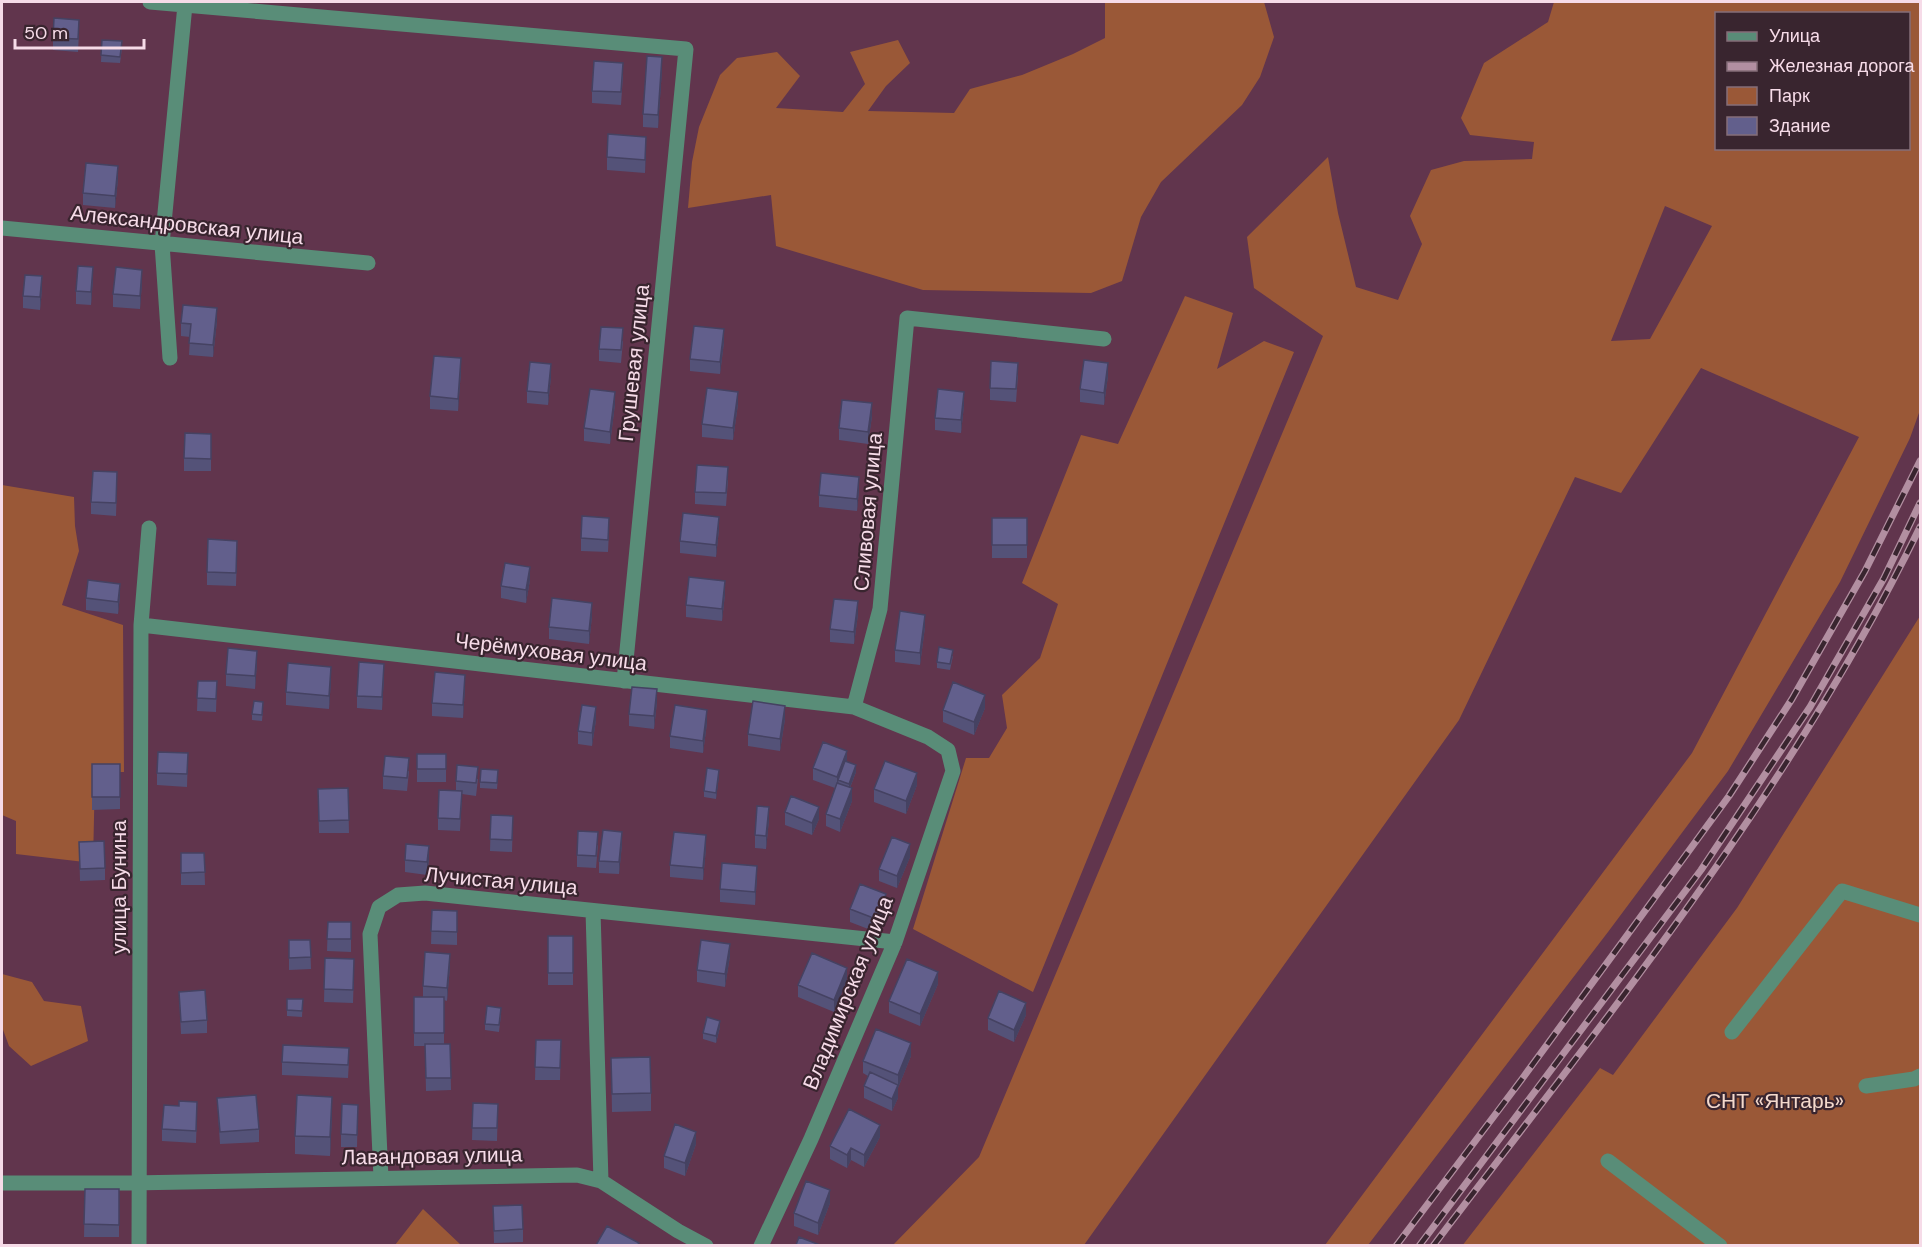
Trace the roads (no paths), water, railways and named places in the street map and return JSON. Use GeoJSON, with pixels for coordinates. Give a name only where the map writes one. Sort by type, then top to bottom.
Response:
{"type":"FeatureCollection","features":[{"type":"Feature","properties":{"kind":"street"},"geometry":{"type":"LineString","coordinates":[[150,2],[185,5],[162,244],[170,358]]}},
{"type":"Feature","properties":{"kind":"street","name":"Грушевая улица"},"geometry":{"type":"LineString","coordinates":[[185,5],[686,49],[624,681]]}},
{"type":"Feature","properties":{"kind":"street","name":"Александровская улица"},"geometry":{"type":"LineString","coordinates":[[2,228],[368,263]]}},
{"type":"Feature","properties":{"kind":"street","name":"Сливовая улица"},"geometry":{"type":"LineString","coordinates":[[854,707],[880,609],[907,318],[1104,339]]}},
{"type":"Feature","properties":{"kind":"street","name":"улица Бунина"},"geometry":{"type":"LineString","coordinates":[[139,1245],[141,625],[149,528]]}},
{"type":"Feature","properties":{"kind":"street","name":"Черёмуховая улица"},"geometry":{"type":"LineString","coordinates":[[141,625],[854,707],[928,737],[948,750]]}},
{"type":"Feature","properties":{"kind":"street","name":"Владимирская улица"},"geometry":{"type":"LineString","coordinates":[[762,1245],[811,1140],[895,942],[953,771],[948,750]]}},
{"type":"Feature","properties":{"kind":"street"},"geometry":{"type":"LineString","coordinates":[[1732,1032],[1842,891],[1919,910]]}},
{"type":"Feature","properties":{"kind":"street","name":"Лучистая улица"},"geometry":{"type":"LineString","coordinates":[[381,1178],[370,934],[379,907],[398,895],[425,893],[895,942]]}},
{"type":"Feature","properties":{"kind":"street"},"geometry":{"type":"LineString","coordinates":[[592,911],[602,1181]]}},
{"type":"Feature","properties":{"kind":"street"},"geometry":{"type":"LineString","coordinates":[[1866,1086],[1914,1079],[1920,1076]]}},
{"type":"Feature","properties":{"kind":"street"},"geometry":{"type":"LineString","coordinates":[[1608,1161],[1720,1245]]}},
{"type":"Feature","properties":{"kind":"street","name":"Лавандовая улица"},"geometry":{"type":"LineString","coordinates":[[2,1183],[577,1175],[602,1181],[678,1232],[706,1245]]}},
{"type":"Feature","properties":{"kind":"railway"},"geometry":{"type":"LineString","coordinates":[[1396,1246],[1522,1079],[1729,796],[1792,699],[1865,571],[1920,461]]}},
{"type":"Feature","properties":{"kind":"railway"},"geometry":{"type":"LineString","coordinates":[[1419,1246],[1701,870],[1810,707],[1884,578],[1920,503]]}},
{"type":"Feature","properties":{"kind":"railway"},"geometry":{"type":"LineString","coordinates":[[1433,1246],[1631,986],[1756,808],[1815,717],[1870,623],[1920,527]]}},
{"type":"Feature","properties":{"kind":"park label","name":"СНТ «Янтарь»"},"geometry":{"type":"Point","coordinates":[1775,1101]}}]}
